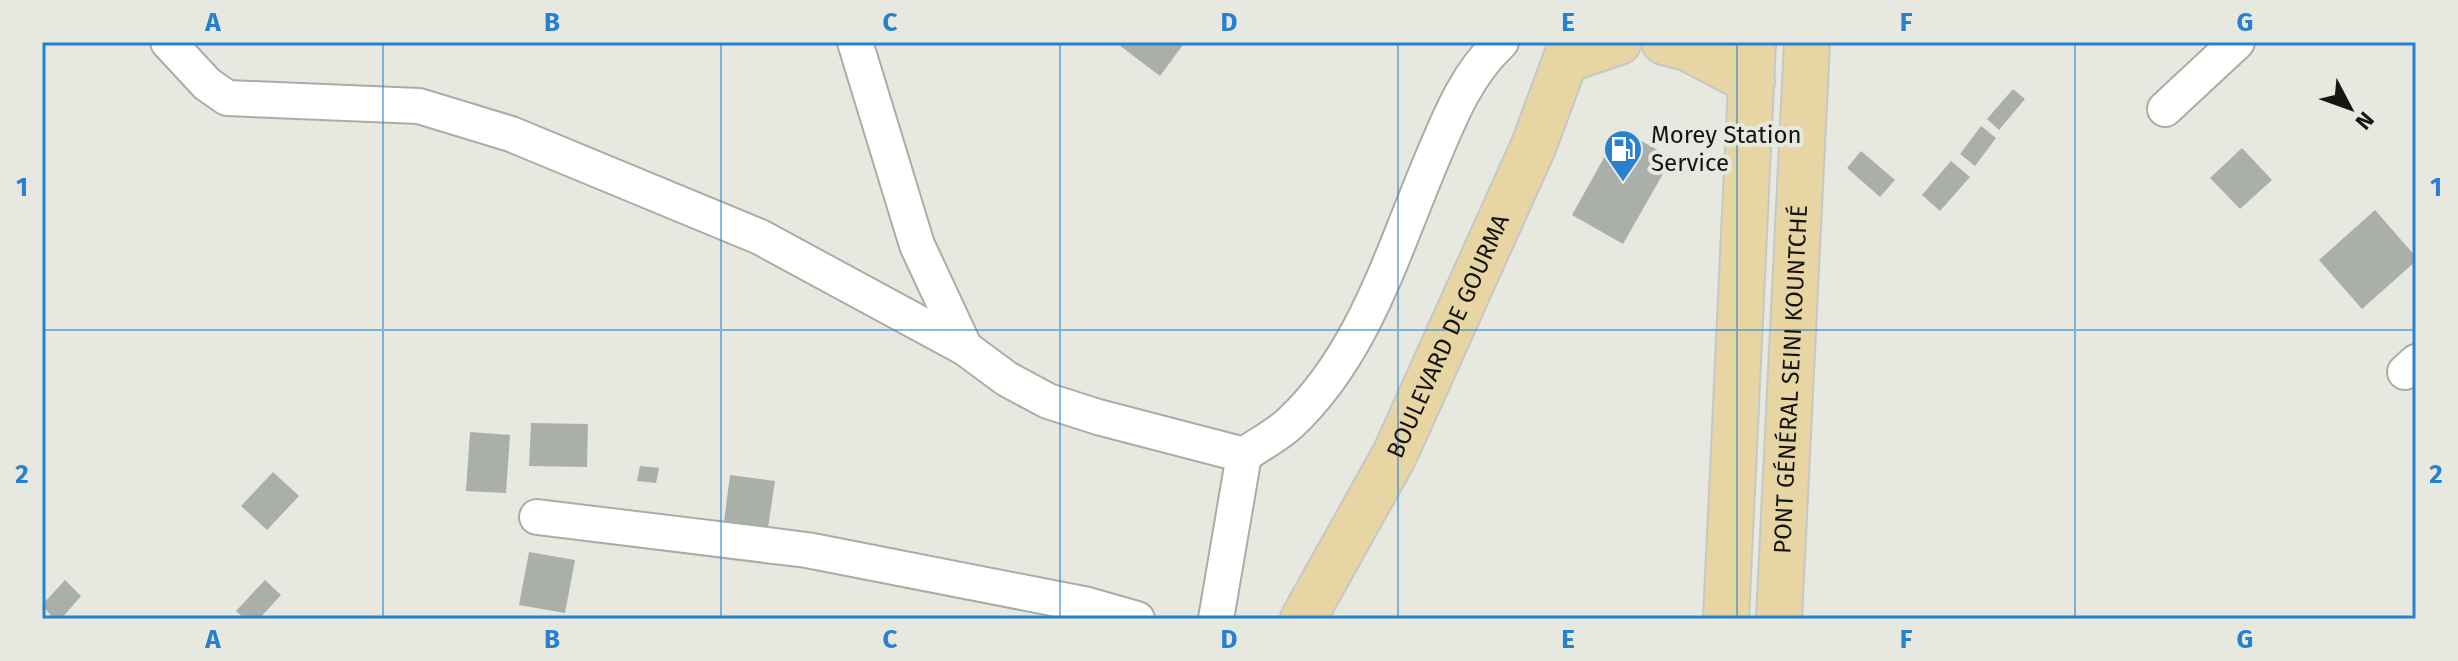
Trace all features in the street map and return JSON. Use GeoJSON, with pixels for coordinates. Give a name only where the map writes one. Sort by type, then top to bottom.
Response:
{"type":"FeatureCollection","features":[{"type":"Feature","properties":{"kind":"main road"},"geometry":{"type":"LineString","coordinates":[[1569,51],[1619,42]]}},
{"type":"Feature","properties":{"kind":"main road"},"geometry":{"type":"LineString","coordinates":[[1664,42],[1752,62],[1726,619]]}},
{"type":"Feature","properties":{"kind":"main road","name":"PONT GÉNÉRAL SEINI KOUNTCHÉ"},"geometry":{"type":"LineString","coordinates":[[1779,619],[1806,43]]}},
{"type":"Feature","properties":{"kind":"main road","name":"BOULEVARD DE GOURMA"},"geometry":{"type":"LineString","coordinates":[[1303,619],[1395,454],[1534,145],[1569,51]]}},
{"type":"Feature","properties":{"kind":"street"},"geometry":{"type":"LineString","coordinates":[[168,42],[207,84],[227,98],[419,106],[511,134],[760,237],[965,348],[1007,379],[1048,401],[1244,455]]}},
{"type":"Feature","properties":{"kind":"street"},"geometry":{"type":"LineString","coordinates":[[855,42],[917,245],[965,348]]}},
{"type":"Feature","properties":{"kind":"street"},"geometry":{"type":"LineString","coordinates":[[1216,619],[1244,455],[1288,426],[1317,395],[1354,341],[1457,101],[1479,62],[1501,42]]}},
{"type":"Feature","properties":{"kind":"street"},"geometry":{"type":"LineString","coordinates":[[2165,109],[2237,42]]}},
{"type":"Feature","properties":{"kind":"street"},"geometry":{"type":"LineString","coordinates":[[537,517],[807,550],[1088,605],[1137,619]]}},
{"type":"Feature","properties":{"kind":"building"},"geometry":{"type":"Polygon","coordinates":[[[1115,42],[1185,42],[1160,76],[1115,42]]]}},
{"type":"Feature","properties":{"kind":"building"},"geometry":{"type":"Polygon","coordinates":[[[2013,89],[2025,99],[1999,130],[1987,119],[2013,89]]]}},
{"type":"Feature","properties":{"kind":"building"},"geometry":{"type":"Polygon","coordinates":[[[1981,126],[1996,138],[1975,166],[1960,154],[1981,126]]]}},
{"type":"Feature","properties":{"kind":"building"},"geometry":{"type":"Polygon","coordinates":[[[1620,129],[1672,158],[1623,244],[1572,215],[1620,129]]]}},
{"type":"Feature","properties":{"kind":"building"},"geometry":{"type":"Polygon","coordinates":[[[2242,148],[2272,180],[2240,209],[2210,178],[2242,148]]]}},
{"type":"Feature","properties":{"kind":"building"},"geometry":{"type":"Polygon","coordinates":[[[1861,151],[1895,180],[1880,197],[1847,168],[1861,151]]]}},
{"type":"Feature","properties":{"kind":"building"},"geometry":{"type":"Polygon","coordinates":[[[1951,161],[1970,177],[1940,211],[1922,195],[1951,161]]]}},
{"type":"Feature","properties":{"kind":"building"},"geometry":{"type":"Polygon","coordinates":[[[2375,210],[2416,257],[2416,261],[2362,309],[2319,260],[2375,210]]]}},
{"type":"Feature","properties":{"kind":"building"},"geometry":{"type":"Polygon","coordinates":[[[531,423],[588,424],[587,467],[529,466],[531,423]]]}},
{"type":"Feature","properties":{"kind":"building"},"geometry":{"type":"Polygon","coordinates":[[[470,432],[510,435],[506,493],[466,491],[470,432]]]}},
{"type":"Feature","properties":{"kind":"building"},"geometry":{"type":"Polygon","coordinates":[[[640,466],[659,468],[656,483],[637,481],[640,466]]]}},
{"type":"Feature","properties":{"kind":"building"},"geometry":{"type":"Polygon","coordinates":[[[273,472],[299,496],[267,530],[241,506],[273,472]]]}},
{"type":"Feature","properties":{"kind":"building"},"geometry":{"type":"Polygon","coordinates":[[[730,475],[775,481],[768,528],[724,522],[730,475]]]}},
{"type":"Feature","properties":{"kind":"building"},"geometry":{"type":"Polygon","coordinates":[[[529,552],[575,560],[565,613],[519,605],[529,552]]]}},
{"type":"Feature","properties":{"kind":"building"},"geometry":{"type":"Polygon","coordinates":[[[65,580],[81,596],[61,619],[54,619],[42,605],[65,580]]]}},
{"type":"Feature","properties":{"kind":"building"},"geometry":{"type":"Polygon","coordinates":[[[265,580],[281,595],[259,619],[245,619],[236,611],[265,580]]]}},
{"type":"Feature","properties":{"kind":"place","name":"Morey Station Service"},"geometry":{"type":"Point","coordinates":[1623,183]}}]}
